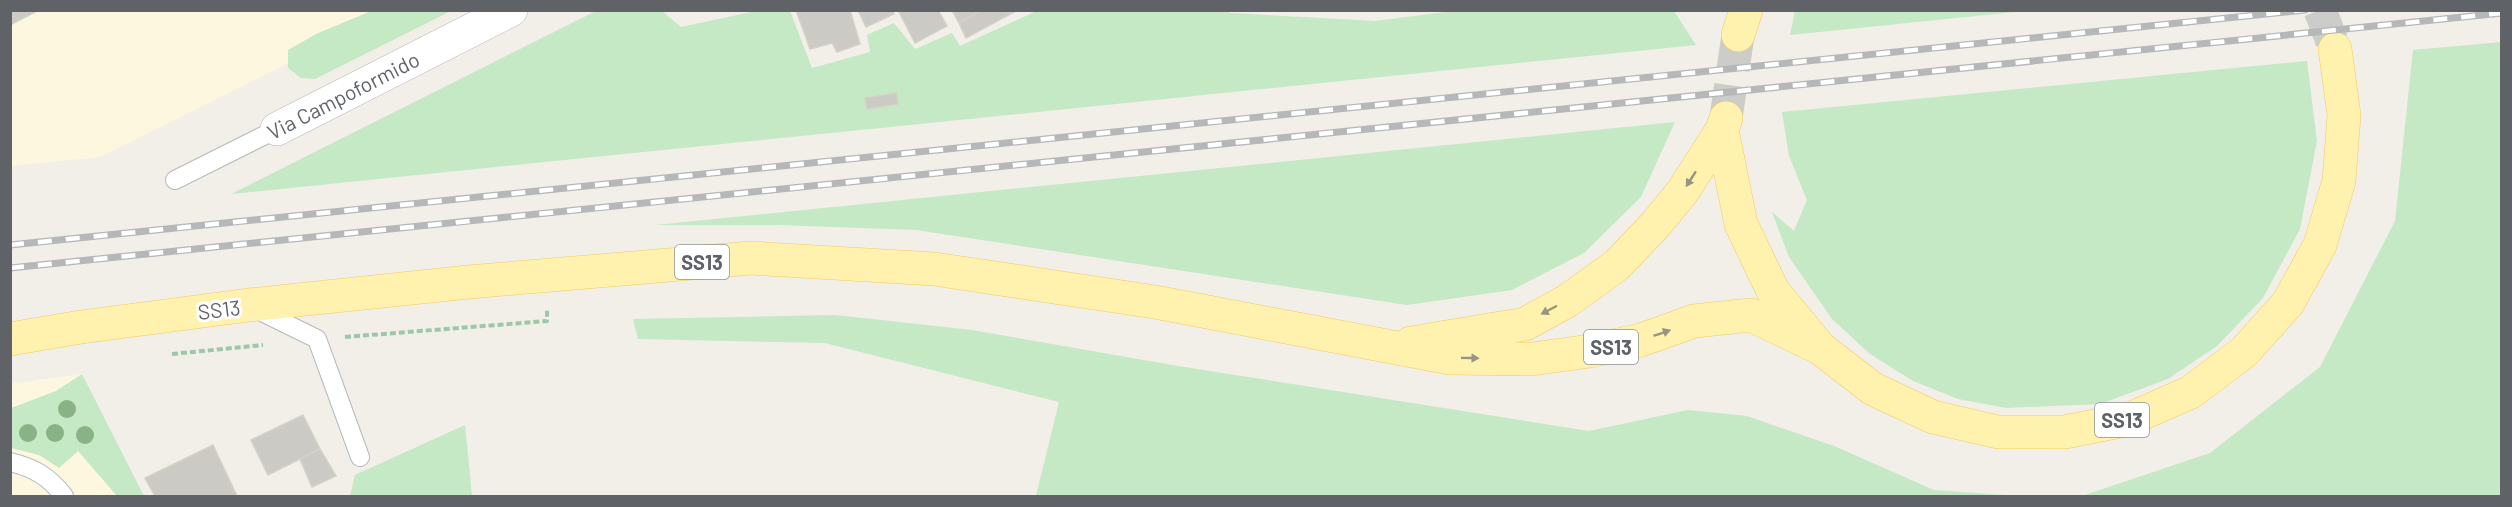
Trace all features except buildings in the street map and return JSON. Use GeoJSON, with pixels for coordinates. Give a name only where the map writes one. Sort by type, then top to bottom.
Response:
{"type":"FeatureCollection","features":[{"type":"Feature","properties":{"kind":"main road","name":"SS13"},"geometry":{"type":"LineString","coordinates":[[10,339],[81,327],[249,305],[469,282],[751,258],[934,269],[1155,302],[1450,358],[1532,359],[1590,351],[1641,340],[1694,321],[1751,315],[1820,348],[1873,389],[1934,417],[1998,432],[2065,432],[2130,419],[2191,392],[2244,352],[2288,303],[2320,244],[2339,181],[2344,115],[2335,49]]}},
{"type":"Feature","properties":{"kind":"main road","name":"SS13"},"geometry":{"type":"LineString","coordinates":[[1392,347],[1525,324],[1567,301],[1617,265],[1656,224],[1683,191],[1724,124],[1740,224],[1773,291],[1820,348]]}},
{"type":"Feature","properties":{"kind":"street","name":"Via Campoformido"},"geometry":{"type":"LineString","coordinates":[[277,129],[511,10]]}},
{"type":"Feature","properties":{"kind":"lane","name":"Via Campoformido"},"geometry":{"type":"LineString","coordinates":[[175,180],[277,129]]}},
{"type":"Feature","properties":{"kind":"lane"},"geometry":{"type":"LineString","coordinates":[[249,305],[317,339],[360,457]]}},
{"type":"Feature","properties":{"kind":"lane"},"geometry":{"type":"LineString","coordinates":[[10,462],[30,467],[50,479],[64,496]]}},
{"type":"Feature","properties":{"kind":"shaded area"},"geometry":{"type":"Polygon","coordinates":[[[11,11],[393,11],[100,157],[11,166],[11,11]]]}},
{"type":"Feature","properties":{"kind":"shaded area"},"geometry":{"type":"Polygon","coordinates":[[[82,374],[144,496],[11,496],[10,384],[82,374]]]}},
{"type":"Feature","properties":{"kind":"green space"},"geometry":{"type":"Polygon","coordinates":[[[1039,10],[1222,10],[1231,13],[1375,21],[1461,10],[1674,11],[1696,45],[231,194],[596,11],[662,11],[681,27],[756,11],[790,11],[812,68],[870,52],[867,35],[894,23],[915,49],[952,33],[960,46],[1039,10]]]}},
{"type":"Feature","properties":{"kind":"green space"},"geometry":{"type":"Polygon","coordinates":[[[1795,10],[2025,11],[1790,35],[1795,10]]]}},
{"type":"Feature","properties":{"kind":"green space"},"geometry":{"type":"Polygon","coordinates":[[[371,11],[451,11],[315,79],[301,78],[288,68],[288,50],[316,34],[371,11]]]}},
{"type":"Feature","properties":{"kind":"green space"},"geometry":{"type":"Polygon","coordinates":[[[2501,42],[2501,496],[2082,496],[2210,453],[2320,367],[2395,221],[2413,50],[2501,42]]]}},
{"type":"Feature","properties":{"kind":"green space"},"geometry":{"type":"Polygon","coordinates":[[[2307,61],[2317,141],[2300,229],[2263,298],[2217,346],[2168,379],[2100,404],[2006,408],[1958,399],[1913,381],[1870,354],[1832,319],[1789,257],[1772,212],[1794,231],[1807,200],[1789,156],[1782,112],[2307,61]]]}},
{"type":"Feature","properties":{"kind":"green space"},"geometry":{"type":"Polygon","coordinates":[[[1675,122],[1641,197],[1584,253],[1512,290],[1407,305],[916,230],[779,225],[655,225],[1675,122]]]}},
{"type":"Feature","properties":{"kind":"green space"},"geometry":{"type":"Polygon","coordinates":[[[835,315],[972,330],[1178,366],[1589,431],[1688,410],[1747,416],[1834,446],[1934,490],[2020,496],[1036,496],[1059,402],[825,343],[638,339],[633,319],[835,315]]]}},
{"type":"Feature","properties":{"kind":"green space"},"geometry":{"type":"Polygon","coordinates":[[[82,374],[144,496],[117,496],[78,451],[59,468],[39,455],[11,448],[11,408],[56,391],[82,374]]]}},
{"type":"Feature","properties":{"kind":"green space"},"geometry":{"type":"Polygon","coordinates":[[[465,425],[472,496],[350,496],[355,475],[465,425]]]}},
{"type":"Feature","properties":{"kind":"tunnel"},"geometry":{"type":"LineString","coordinates":[[2320,10],[2335,49]]}},
{"type":"Feature","properties":{"kind":"tunnel"},"geometry":{"type":"LineString","coordinates":[[1726,118],[1738,35]]}},
{"type":"Feature","properties":{"kind":"railway"},"geometry":{"type":"LineString","coordinates":[[10,245],[2305,10]]}},
{"type":"Feature","properties":{"kind":"railway"},"geometry":{"type":"LineString","coordinates":[[10,268],[2502,13]]}}]}
